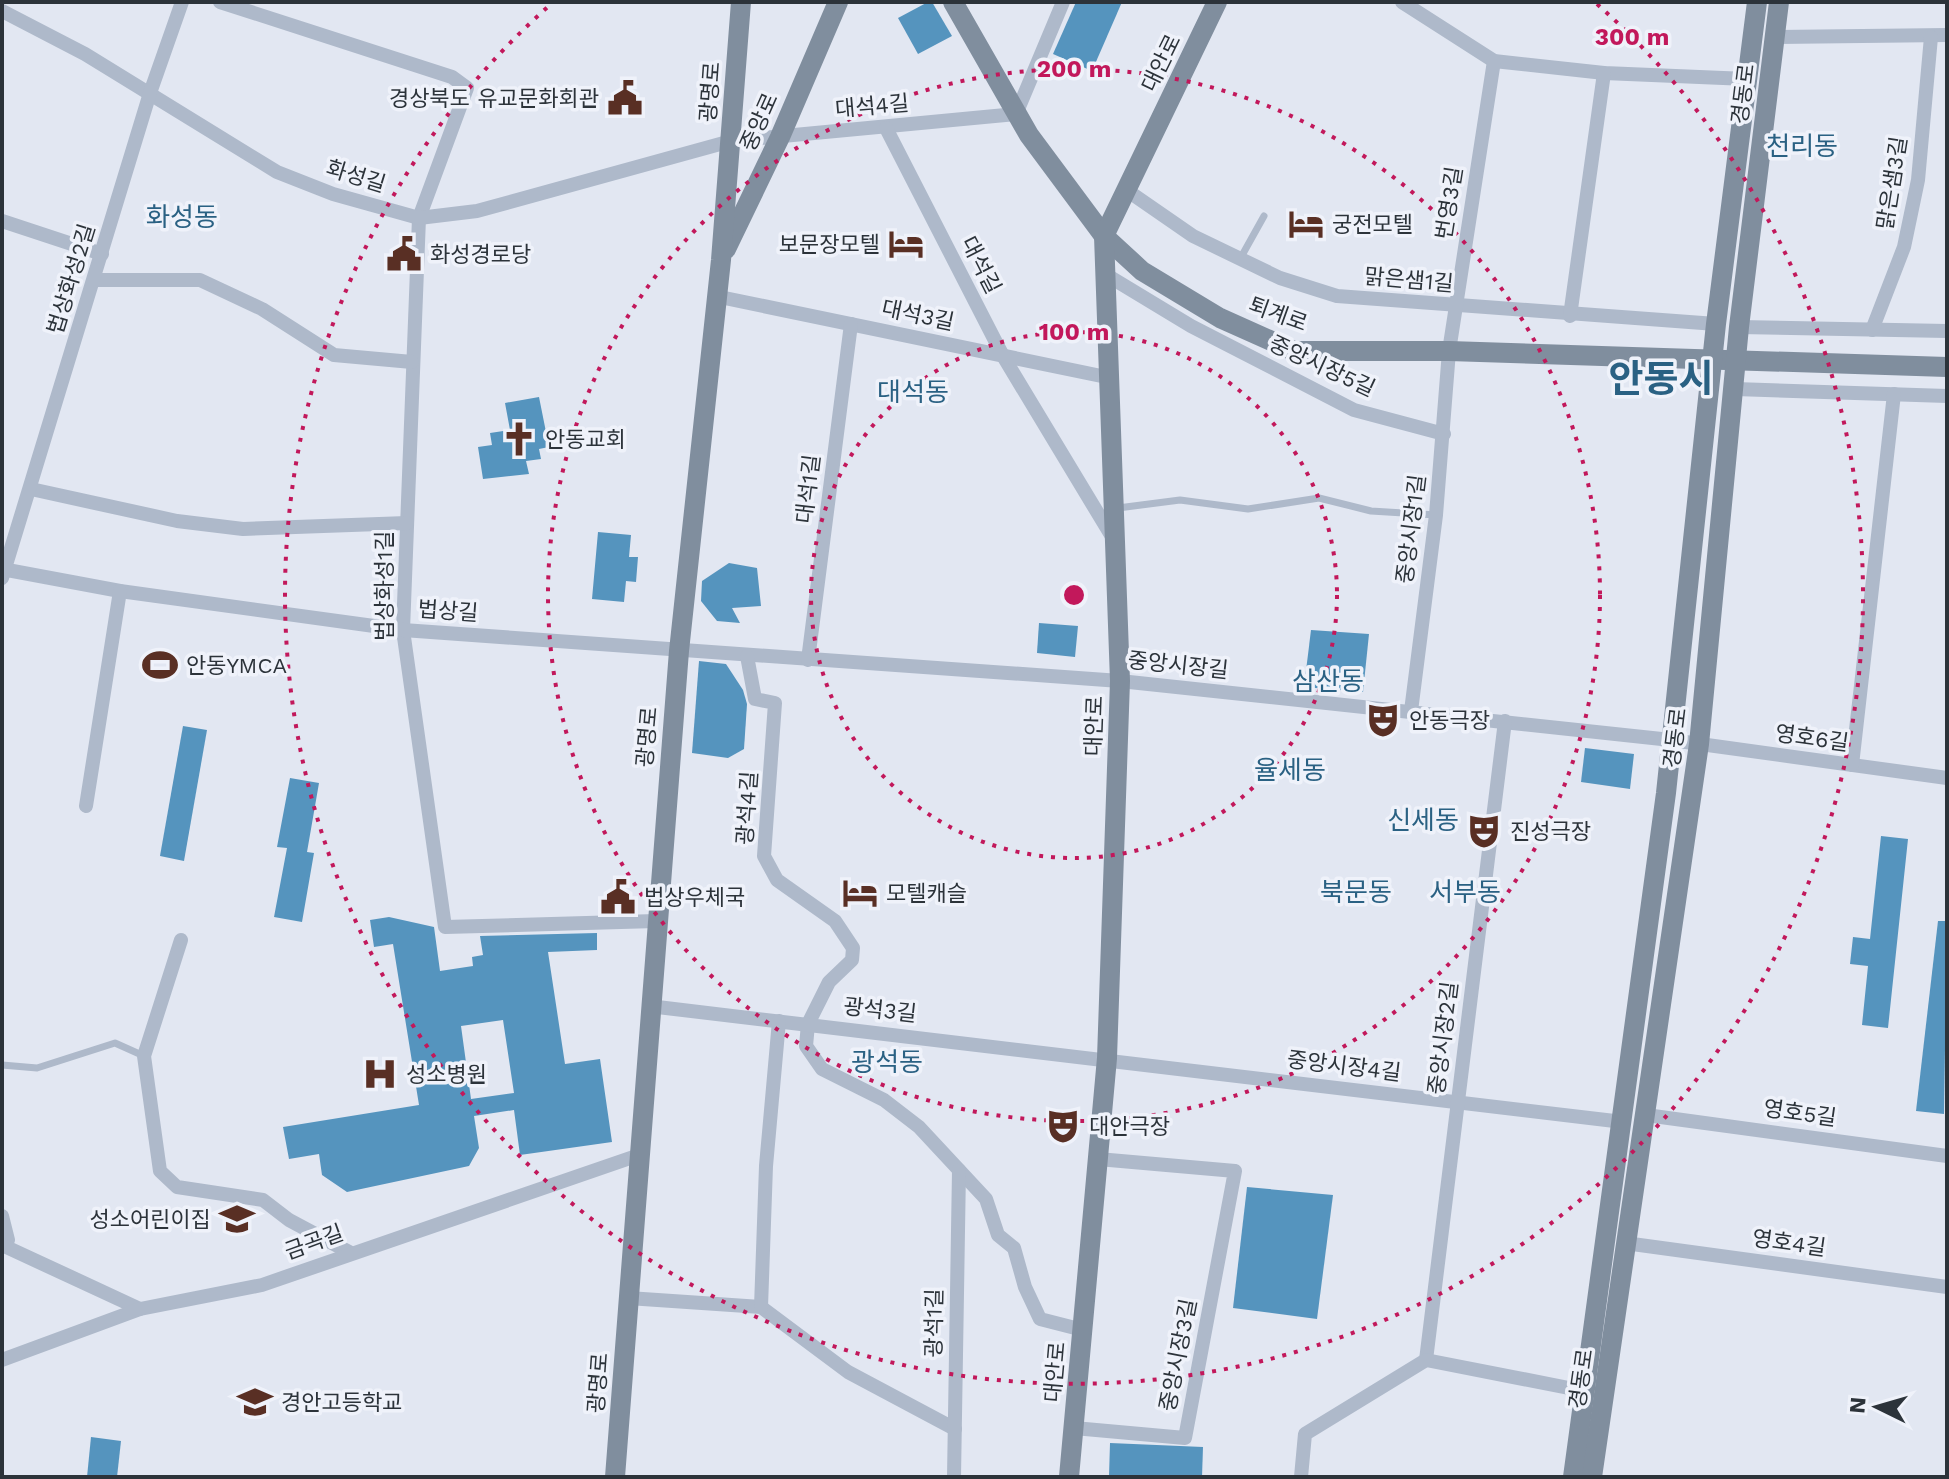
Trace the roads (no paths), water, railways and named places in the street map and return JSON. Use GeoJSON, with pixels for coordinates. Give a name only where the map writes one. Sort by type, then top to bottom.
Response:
{"type":"FeatureCollection","features":[{"type":"Feature","properties":{"kind":"street","name":"법상화성2길"},"geometry":{"type":"LineString","coordinates":[[3,573],[150,93],[182,2]]}},
{"type":"Feature","properties":{"kind":"street","name":"법상화성1길"},"geometry":{"type":"LineString","coordinates":[[220,2],[452,77],[467,88],[419,218],[403,630],[445,927],[656,921]]}},
{"type":"Feature","properties":{"kind":"street","name":"광명로"},"geometry":{"type":"LineString","coordinates":[[615,1477],[649,1006],[679,651],[721,260],[741,2]]}},
{"type":"Feature","properties":{"kind":"street","name":"중앙로"},"geometry":{"type":"LineString","coordinates":[[721,260],[780,137],[838,2]]}},
{"type":"Feature","properties":{"kind":"street","name":"퇴계로"},"geometry":{"type":"LineString","coordinates":[[953,2],[1016,114],[1104,236],[1142,271],[1168,287],[1220,318],[1294,351],[1449,351],[1947,367]]}},
{"type":"Feature","properties":{"kind":"street"},"geometry":{"type":"LineString","coordinates":[[1016,114],[1063,2]]}},
{"type":"Feature","properties":{"kind":"street","name":"대안로"},"geometry":{"type":"LineString","coordinates":[[1069,1477],[1107,1058],[1120,681],[1104,236],[1217,2]]}},
{"type":"Feature","properties":{"kind":"street"},"geometry":{"type":"LineString","coordinates":[[1402,2],[1494,61],[1604,73],[1747,79]]}},
{"type":"Feature","properties":{"kind":"street","name":"경동로"},"geometry":{"type":"LineString","coordinates":[[1573,1477],[1623,1122],[1671,740],[1716,324],[1757,2]]}},
{"type":"Feature","properties":{"kind":"street","name":"경동로"},"geometry":{"type":"LineString","coordinates":[[1592,1477],[1699,744],[1739,327],[1779,2]]}},
{"type":"Feature","properties":{"kind":"street","name":"화성길"},"geometry":{"type":"LineString","coordinates":[[3,12],[150,93],[277,172],[333,194],[419,218],[477,211],[731,141]]}},
{"type":"Feature","properties":{"kind":"street"},"geometry":{"type":"LineString","coordinates":[[1775,37],[1947,35]]}},
{"type":"Feature","properties":{"kind":"street","name":"맑은샘3길"},"geometry":{"type":"LineString","coordinates":[[1872,330],[1904,247],[1918,180],[1931,37]]}},
{"type":"Feature","properties":{"kind":"street","name":"번영3길"},"geometry":{"type":"LineString","coordinates":[[1449,351],[1494,61]]}},
{"type":"Feature","properties":{"kind":"street"},"geometry":{"type":"LineString","coordinates":[[1570,316],[1604,73]]}},
{"type":"Feature","properties":{"kind":"street","name":"대석4길"},"geometry":{"type":"LineString","coordinates":[[731,141],[1016,114]]}},
{"type":"Feature","properties":{"kind":"street","name":"대석길"},"geometry":{"type":"LineString","coordinates":[[886,128],[1003,356],[1117,544]]}},
{"type":"Feature","properties":{"kind":"street","name":"맑은샘1길"},"geometry":{"type":"LineString","coordinates":[[1125,189],[1193,236],[1280,278],[1337,296],[1570,316],[1716,324]]}},
{"type":"Feature","properties":{"kind":"street"},"geometry":{"type":"LineString","coordinates":[[2,221],[102,254]]}},
{"type":"Feature","properties":{"kind":"street","name":"중앙시장5길"},"geometry":{"type":"LineString","coordinates":[[1105,274],[1191,326],[1354,410],[1444,434]]}},
{"type":"Feature","properties":{"kind":"street"},"geometry":{"type":"LineString","coordinates":[[94,280],[200,280],[262,309],[334,355],[412,362]]}},
{"type":"Feature","properties":{"kind":"street","name":"대석3길"},"geometry":{"type":"LineString","coordinates":[[715,296],[1111,378]]}},
{"type":"Feature","properties":{"kind":"street","name":"대석1길"},"geometry":{"type":"LineString","coordinates":[[808,660],[851,324]]}},
{"type":"Feature","properties":{"kind":"street"},"geometry":{"type":"LineString","coordinates":[[1739,327],[1947,331]]}},
{"type":"Feature","properties":{"kind":"street","name":"중앙시장1길"},"geometry":{"type":"LineString","coordinates":[[1411,711],[1436,515],[1449,351]]}},
{"type":"Feature","properties":{"kind":"street"},"geometry":{"type":"LineString","coordinates":[[1735,389],[1947,396]]}},
{"type":"Feature","properties":{"kind":"street"},"geometry":{"type":"LineString","coordinates":[[1852,765],[1894,394]]}},
{"type":"Feature","properties":{"kind":"street"},"geometry":{"type":"LineString","coordinates":[[31,489],[177,521],[243,529],[407,523]]}},
{"type":"Feature","properties":{"kind":"street","name":"법상길"},"geometry":{"type":"LineString","coordinates":[[3,573],[403,630],[679,651]]}},
{"type":"Feature","properties":{"kind":"street"},"geometry":{"type":"LineString","coordinates":[[86,806],[120,591]]}},
{"type":"Feature","properties":{"kind":"street","name":"중앙시장길"},"geometry":{"type":"LineString","coordinates":[[679,651],[1120,681],[1671,740]]}},
{"type":"Feature","properties":{"kind":"street","name":"광석4길"},"geometry":{"type":"LineString","coordinates":[[747,656],[755,699],[775,703],[764,856],[777,880],[835,921],[853,948],[852,960],[829,982],[808,1024]]}},
{"type":"Feature","properties":{"kind":"street","name":"중앙시장2길"},"geometry":{"type":"LineString","coordinates":[[1426,1360],[1505,721]]}},
{"type":"Feature","properties":{"kind":"street","name":"영호6길"},"geometry":{"type":"LineString","coordinates":[[1671,740],[1947,778]]}},
{"type":"Feature","properties":{"kind":"street"},"geometry":{"type":"LineString","coordinates":[[181,940],[144,1056],[160,1171],[177,1187],[263,1200],[289,1220],[349,1252]]}},
{"type":"Feature","properties":{"kind":"street","name":"광석3길"},"geometry":{"type":"LineString","coordinates":[[649,1006],[1107,1058]]}},
{"type":"Feature","properties":{"kind":"street"},"geometry":{"type":"LineString","coordinates":[[761,1307],[766,1166],[779,1021]]}},
{"type":"Feature","properties":{"kind":"street"},"geometry":{"type":"LineString","coordinates":[[808,1024],[806,1046],[822,1069],[884,1100],[919,1127],[986,1199],[998,1235],[1014,1248],[1025,1287],[1040,1319],[1083,1330]]}},
{"type":"Feature","properties":{"kind":"street","name":"중앙시장4길"},"geometry":{"type":"LineString","coordinates":[[1107,1058],[1623,1122]]}},
{"type":"Feature","properties":{"kind":"street","name":"영호5길"},"geometry":{"type":"LineString","coordinates":[[1646,1115],[1947,1156]]}},
{"type":"Feature","properties":{"kind":"street","name":"금곡길"},"geometry":{"type":"LineString","coordinates":[[2,1360],[140,1309],[262,1285],[349,1252],[639,1155]]}},
{"type":"Feature","properties":{"kind":"street","name":"중앙시장3길"},"geometry":{"type":"LineString","coordinates":[[1074,1428],[1185,1438],[1235,1171],[1098,1159]]}},
{"type":"Feature","properties":{"kind":"street","name":"광석1길"},"geometry":{"type":"LineString","coordinates":[[954,1477],[959,1170]]}},
{"type":"Feature","properties":{"kind":"street"},"geometry":{"type":"LineString","coordinates":[[2,1216],[5,1242],[140,1309]]}},
{"type":"Feature","properties":{"kind":"street","name":"영호4길"},"geometry":{"type":"LineString","coordinates":[[1625,1243],[1947,1287]]}},
{"type":"Feature","properties":{"kind":"street"},"geometry":{"type":"LineString","coordinates":[[628,1298],[761,1307],[848,1372],[955,1429]]}},
{"type":"Feature","properties":{"kind":"street"},"geometry":{"type":"LineString","coordinates":[[1301,1477],[1305,1434],[1426,1360],[1584,1391]]}},
{"type":"Feature","properties":{"kind":"lane"},"geometry":{"type":"LineString","coordinates":[[1240,259],[1264,216]]}},
{"type":"Feature","properties":{"kind":"lane"},"geometry":{"type":"LineString","coordinates":[[1114,509],[1180,500],[1248,509],[1319,498],[1371,511],[1436,515]]}},
{"type":"Feature","properties":{"kind":"lane"},"geometry":{"type":"LineString","coordinates":[[2,1065],[37,1068],[115,1043],[144,1056]]}},
{"type":"Feature","properties":{"kind":"place","name":"경상북도 유교문화회관"},"geometry":{"type":"Point","coordinates":[625,98]}},
{"type":"Feature","properties":{"kind":"place","name":"궁전모텔"},"geometry":{"type":"Point","coordinates":[1306,224]}},
{"type":"Feature","properties":{"kind":"place","name":"보문장모텔"},"geometry":{"type":"Point","coordinates":[906,244]}},
{"type":"Feature","properties":{"kind":"place","name":"화성경로당"},"geometry":{"type":"Point","coordinates":[404,254]}},
{"type":"Feature","properties":{"kind":"place","name":"안동교회"},"geometry":{"type":"Point","coordinates":[519,439]}},
{"type":"Feature","properties":{"kind":"place","name":"안동YMCA"},"geometry":{"type":"Point","coordinates":[160,665]}},
{"type":"Feature","properties":{"kind":"place","name":"안동극장"},"geometry":{"type":"Point","coordinates":[1383,720]}},
{"type":"Feature","properties":{"kind":"place","name":"진성극장"},"geometry":{"type":"Point","coordinates":[1484,831]}},
{"type":"Feature","properties":{"kind":"place","name":"모텔캐슬"},"geometry":{"type":"Point","coordinates":[860,893]}},
{"type":"Feature","properties":{"kind":"place","name":"법상우체국"},"geometry":{"type":"Point","coordinates":[618,897]}},
{"type":"Feature","properties":{"kind":"place","name":"성소병원"},"geometry":{"type":"Point","coordinates":[380,1074]}},
{"type":"Feature","properties":{"kind":"place","name":"대안극장"},"geometry":{"type":"Point","coordinates":[1063,1126]}},
{"type":"Feature","properties":{"kind":"place","name":"성소어린이집"},"geometry":{"type":"Point","coordinates":[237,1219]}},
{"type":"Feature","properties":{"kind":"place","name":"경안고등학교"},"geometry":{"type":"Point","coordinates":[255,1402]}},
{"type":"Feature","properties":{"kind":"district","name":"천리동"},"geometry":{"type":"Point","coordinates":[1802,146]}},
{"type":"Feature","properties":{"kind":"district","name":"화성동"},"geometry":{"type":"Point","coordinates":[182,217]}},
{"type":"Feature","properties":{"kind":"district","name":"안동시"},"geometry":{"type":"Point","coordinates":[1661,379]}},
{"type":"Feature","properties":{"kind":"district","name":"대석동"},"geometry":{"type":"Point","coordinates":[913,392]}},
{"type":"Feature","properties":{"kind":"district","name":"삼산동"},"geometry":{"type":"Point","coordinates":[1328,681]}},
{"type":"Feature","properties":{"kind":"district","name":"율세동"},"geometry":{"type":"Point","coordinates":[1290,770]}},
{"type":"Feature","properties":{"kind":"district","name":"신세동"},"geometry":{"type":"Point","coordinates":[1423,820]}},
{"type":"Feature","properties":{"kind":"district","name":"북문동"},"geometry":{"type":"Point","coordinates":[1356,892]}},
{"type":"Feature","properties":{"kind":"district","name":"서부동"},"geometry":{"type":"Point","coordinates":[1465,892]}},
{"type":"Feature","properties":{"kind":"district","name":"광석동"},"geometry":{"type":"Point","coordinates":[887,1062]}}]}
